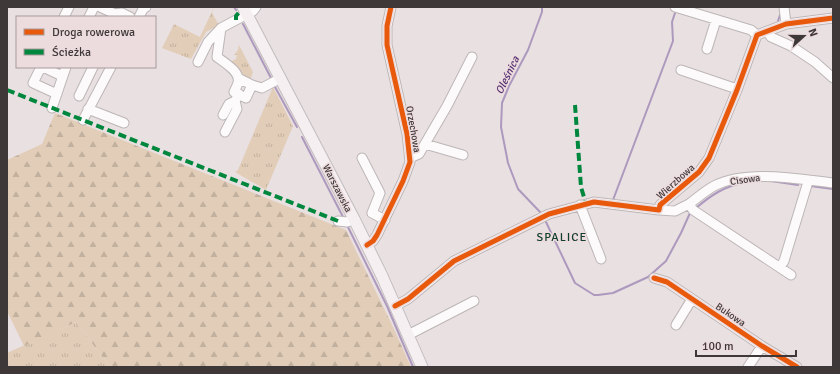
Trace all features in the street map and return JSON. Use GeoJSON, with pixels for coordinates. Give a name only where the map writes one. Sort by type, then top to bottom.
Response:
{"type":"FeatureCollection","features":[{"type":"Feature","properties":{"kind":"main road","name":"Warszawska"},"geometry":{"type":"LineString","coordinates":[[248,9],[281,78],[367,244],[422,367]]}},
{"type":"Feature","properties":{"kind":"street"},"geometry":{"type":"LineString","coordinates":[[64,16],[69,7]]}},
{"type":"Feature","properties":{"kind":"street"},"geometry":{"type":"LineString","coordinates":[[90,16],[94,7]]}},
{"type":"Feature","properties":{"kind":"street","name":"Orzechowa"},"geometry":{"type":"LineString","coordinates":[[367,244],[375,238],[385,220],[404,179],[410,158],[407,134],[387,45],[387,26],[391,7]]}},
{"type":"Feature","properties":{"kind":"street"},"geometry":{"type":"LineString","coordinates":[[675,7],[751,30],[757,34],[786,24],[833,18]]}},
{"type":"Feature","properties":{"kind":"street"},"geometry":{"type":"LineString","coordinates":[[784,7],[786,24]]}},
{"type":"Feature","properties":{"kind":"street"},"geometry":{"type":"LineString","coordinates":[[198,62],[208,42],[221,28],[248,9]]}},
{"type":"Feature","properties":{"kind":"street"},"geometry":{"type":"LineString","coordinates":[[104,11],[115,14],[119,12]]}},
{"type":"Feature","properties":{"kind":"street"},"geometry":{"type":"LineString","coordinates":[[707,49],[716,20]]}},
{"type":"Feature","properties":{"kind":"street"},"geometry":{"type":"LineString","coordinates":[[221,28],[217,57],[233,70],[238,78],[262,88],[281,78]]}},
{"type":"Feature","properties":{"kind":"street"},"geometry":{"type":"LineString","coordinates":[[767,31],[770,37],[791,46],[815,62],[833,78]]}},
{"type":"Feature","properties":{"kind":"street","name":"Wierzbowa"},"geometry":{"type":"LineString","coordinates":[[395,306],[408,299],[454,261],[545,216],[594,202],[659,210],[660,205],[699,172],[707,162],[712,153],[737,89],[757,34]]}},
{"type":"Feature","properties":{"kind":"street"},"geometry":{"type":"LineString","coordinates":[[410,158],[418,156],[447,106],[472,57]]}},
{"type":"Feature","properties":{"kind":"street"},"geometry":{"type":"LineString","coordinates":[[42,68],[34,84],[57,94]]}},
{"type":"Feature","properties":{"kind":"street"},"geometry":{"type":"LineString","coordinates":[[44,68],[62,76]]}},
{"type":"Feature","properties":{"kind":"street"},"geometry":{"type":"LineString","coordinates":[[52,108],[66,68]]}},
{"type":"Feature","properties":{"kind":"street"},"geometry":{"type":"LineString","coordinates":[[79,96],[93,68]]}},
{"type":"Feature","properties":{"kind":"street"},"geometry":{"type":"LineString","coordinates":[[83,120],[110,68]]}},
{"type":"Feature","properties":{"kind":"street"},"geometry":{"type":"LineString","coordinates":[[681,70],[737,89]]}},
{"type":"Feature","properties":{"kind":"street"},"geometry":{"type":"LineString","coordinates":[[225,132],[236,109],[237,98],[234,92],[238,83],[238,78]]}},
{"type":"Feature","properties":{"kind":"street"},"geometry":{"type":"LineString","coordinates":[[223,115],[229,104],[237,98],[246,98],[252,85]]}},
{"type":"Feature","properties":{"kind":"street"},"geometry":{"type":"LineString","coordinates":[[88,109],[124,123]]}},
{"type":"Feature","properties":{"kind":"street"},"geometry":{"type":"LineString","coordinates":[[425,144],[463,155]]}},
{"type":"Feature","properties":{"kind":"street"},"geometry":{"type":"LineString","coordinates":[[362,158],[380,193],[372,213],[385,220]]}},
{"type":"Feature","properties":{"kind":"street","name":"Cisowa"},"geometry":{"type":"LineString","coordinates":[[659,210],[675,210],[682,208],[715,186],[728,181],[757,176],[807,180],[833,184]]}},
{"type":"Feature","properties":{"kind":"street"},"geometry":{"type":"LineString","coordinates":[[780,267],[784,261],[807,185],[807,180]]}},
{"type":"Feature","properties":{"kind":"street"},"geometry":{"type":"LineString","coordinates":[[689,204],[693,210],[791,275]]}},
{"type":"Feature","properties":{"kind":"street"},"geometry":{"type":"LineString","coordinates":[[580,205],[601,259]]}},
{"type":"Feature","properties":{"kind":"street"},"geometry":{"type":"LineString","coordinates":[[338,221],[347,222],[354,219]]}},
{"type":"Feature","properties":{"kind":"street","name":"Bukowa"},"geometry":{"type":"LineString","coordinates":[[654,278],[667,282],[762,346],[797,367]]}},
{"type":"Feature","properties":{"kind":"street"},"geometry":{"type":"LineString","coordinates":[[676,325],[692,299]]}},
{"type":"Feature","properties":{"kind":"street"},"geometry":{"type":"LineString","coordinates":[[408,335],[474,301]]}},
{"type":"Feature","properties":{"kind":"street"},"geometry":{"type":"LineString","coordinates":[[748,367],[762,346]]}},
{"type":"Feature","properties":{"kind":"green space"},"geometry":{"type":"Polygon","coordinates":[[[214,7],[212,13],[219,25],[206,32],[191,59],[162,48],[174,24],[200,37],[214,7]]]}},
{"type":"Feature","properties":{"kind":"green space"},"geometry":{"type":"Polygon","coordinates":[[[239,45],[253,72],[250,81],[242,77],[228,60],[229,58],[229,60],[232,61],[236,59],[237,55],[234,55],[238,50],[239,45]]]}},
{"type":"Feature","properties":{"kind":"green space"},"geometry":{"type":"Polygon","coordinates":[[[273,87],[293,126],[266,190],[235,172],[238,170],[273,87]]]}},
{"type":"Feature","properties":{"kind":"green space"},"geometry":{"type":"Polygon","coordinates":[[[55,113],[346,230],[411,367],[110,367],[76,322],[24,346],[7,311],[7,160],[42,144],[55,113]]]}},
{"type":"Feature","properties":{"kind":"green space"},"geometry":{"type":"Polygon","coordinates":[[[76,322],[110,367],[7,367],[7,353],[76,322]]]}},
{"type":"Feature","properties":{"kind":"waterway","name":"Oleśnica"},"geometry":{"type":"LineString","coordinates":[[541,213],[518,189],[508,163],[501,127],[502,103],[509,86],[528,50],[542,12],[542,7]]}},
{"type":"Feature","properties":{"kind":"waterway","name":"Oleśnica"},"geometry":{"type":"LineString","coordinates":[[613,200],[673,41],[672,22],[675,13]]}},
{"type":"Feature","properties":{"kind":"waterway","name":"Oleśnica"},"geometry":{"type":"LineString","coordinates":[[778,21],[780,15]]}},
{"type":"Feature","properties":{"kind":"waterway"},"geometry":{"type":"LineString","coordinates":[[243,24],[271,78]]}},
{"type":"Feature","properties":{"kind":"waterway"},"geometry":{"type":"LineString","coordinates":[[275,87],[297,127]]}},
{"type":"Feature","properties":{"kind":"waterway"},"geometry":{"type":"LineString","coordinates":[[302,137],[343,217]]}},
{"type":"Feature","properties":{"kind":"waterway","name":"Oleśnica"},"geometry":{"type":"LineString","coordinates":[[771,181],[798,185]]}},
{"type":"Feature","properties":{"kind":"waterway","name":"Oleśnica"},"geometry":{"type":"LineString","coordinates":[[695,209],[718,192],[745,182]]}},
{"type":"Feature","properties":{"kind":"waterway","name":"Oleśnica"},"geometry":{"type":"LineString","coordinates":[[810,186],[833,189]]}},
{"type":"Feature","properties":{"kind":"waterway","name":"Oleśnica"},"geometry":{"type":"LineString","coordinates":[[546,222],[575,283],[594,295],[598,295],[613,293],[648,277],[666,261],[690,213]]}},
{"type":"Feature","properties":{"kind":"waterway"},"geometry":{"type":"LineString","coordinates":[[348,227],[387,306],[413,367]]}},
{"type":"Feature","properties":{"kind":"marked path"},"geometry":{"type":"LineString","coordinates":[[236,20],[236,16],[240,11]]}},
{"type":"Feature","properties":{"kind":"marked path"},"geometry":{"type":"LineString","coordinates":[[7,90],[338,221]]}},
{"type":"Feature","properties":{"kind":"marked path"},"geometry":{"type":"LineString","coordinates":[[575,105],[581,187],[586,204]]}},
{"type":"Feature","properties":{"kind":"cycle path"},"geometry":{"type":"LineString","coordinates":[[367,245],[373,241],[377,235],[403,181],[410,162],[407,134],[387,45],[387,26],[391,7]]}},
{"type":"Feature","properties":{"kind":"cycle path"},"geometry":{"type":"LineString","coordinates":[[395,306],[408,299],[454,261],[549,214],[594,202],[659,210],[660,205],[699,172],[709,158],[737,90],[757,35],[786,24],[833,18]]}},
{"type":"Feature","properties":{"kind":"cycle path"},"geometry":{"type":"LineString","coordinates":[[654,278],[667,282],[762,346],[797,367]]}},
{"type":"Feature","properties":{"kind":"district","name":"SPALICE"},"geometry":{"type":"Point","coordinates":[562,237]}}]}
